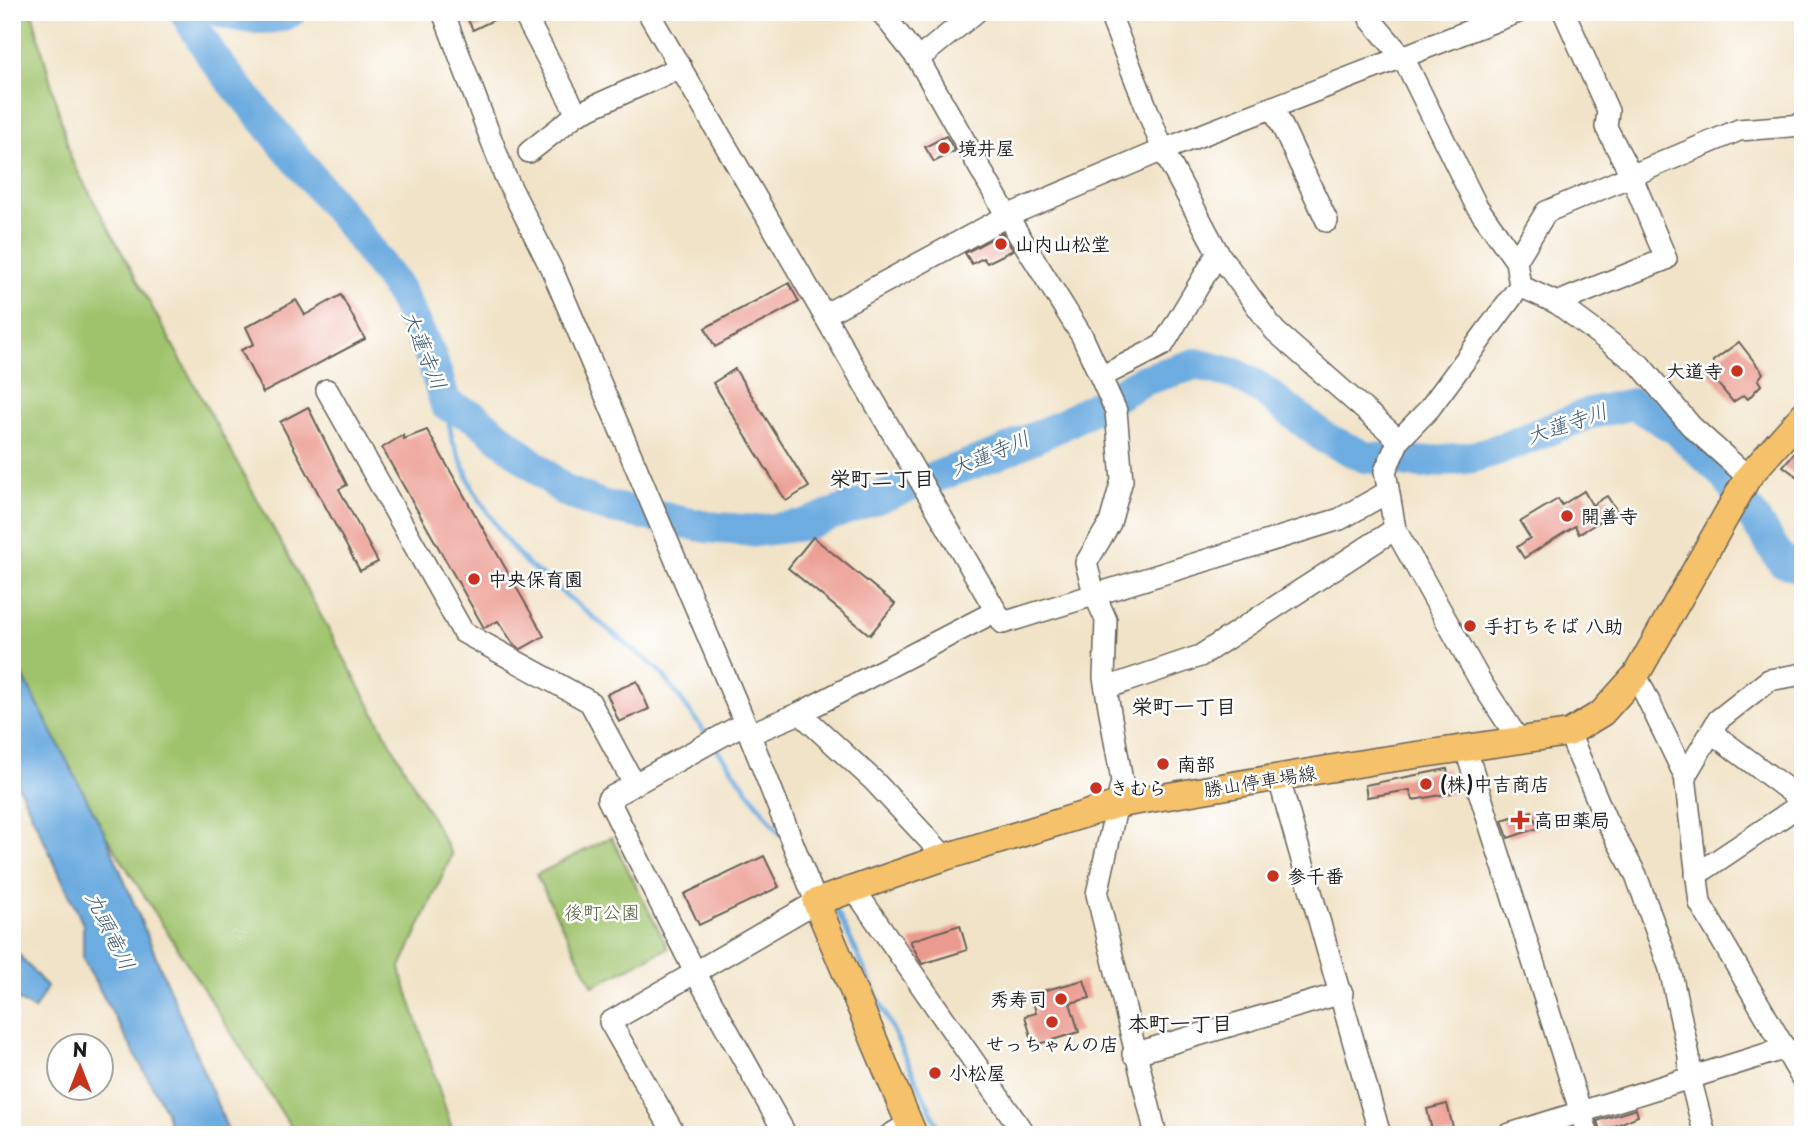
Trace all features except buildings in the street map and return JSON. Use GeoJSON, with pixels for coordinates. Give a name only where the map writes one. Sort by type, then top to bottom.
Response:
{"type":"FeatureCollection","features":[{"type":"Feature","properties":{"kind":"main road","name":"勝山停車場線"},"geometry":{"type":"LineString","coordinates":[[816,902],[945,857],[1115,805],[1375,761],[1466,750],[1569,733],[1602,713],[1636,675],[1748,477],[1803,415]]}},
{"type":"Feature","properties":{"kind":"main road"},"geometry":{"type":"LineString","coordinates":[[816,902],[904,1131]]}},
{"type":"Feature","properties":{"kind":"street"},"geometry":{"type":"LineString","coordinates":[[443,12],[505,176],[553,272],[747,729],[816,902],[610,1022],[675,1135]]}},
{"type":"Feature","properties":{"kind":"street"},"geometry":{"type":"LineString","coordinates":[[523,12],[578,114]]}},
{"type":"Feature","properties":{"kind":"street"},"geometry":{"type":"LineString","coordinates":[[648,12],[999,617]]}},
{"type":"Feature","properties":{"kind":"street"},"geometry":{"type":"LineString","coordinates":[[881,12],[918,59],[1007,216],[1082,336],[1116,411],[1122,480],[1110,523],[1086,564],[1094,593],[1106,620],[1106,688],[1122,781],[1097,894],[1133,1054],[1156,1135]]}},
{"type":"Feature","properties":{"kind":"street"},"geometry":{"type":"LineString","coordinates":[[918,59],[976,12]]}},
{"type":"Feature","properties":{"kind":"street"},"geometry":{"type":"LineString","coordinates":[[1109,12],[1163,150],[1218,253],[1275,331],[1399,440]]}},
{"type":"Feature","properties":{"kind":"street"},"geometry":{"type":"LineString","coordinates":[[1368,12],[1370,19],[1404,59],[1476,205],[1516,261],[1520,286],[1429,409],[1399,440],[1385,471],[1395,529],[1482,684],[1520,742]]}},
{"type":"Feature","properties":{"kind":"street"},"geometry":{"type":"LineString","coordinates":[[824,315],[1007,216],[1163,150],[1404,59],[1518,12]]}},
{"type":"Feature","properties":{"kind":"street"},"geometry":{"type":"LineString","coordinates":[[1557,303],[1666,260],[1632,175],[1606,127],[1608,111],[1564,12]]}},
{"type":"Feature","properties":{"kind":"street"},"geometry":{"type":"LineString","coordinates":[[529,152],[578,114],[681,67]]}},
{"type":"Feature","properties":{"kind":"street"},"geometry":{"type":"LineString","coordinates":[[1273,107],[1327,221]]}},
{"type":"Feature","properties":{"kind":"street"},"geometry":{"type":"LineString","coordinates":[[1516,261],[1546,212],[1739,130],[1803,125]]}},
{"type":"Feature","properties":{"kind":"street"},"geometry":{"type":"LineString","coordinates":[[1101,377],[1163,345],[1218,253]]}},
{"type":"Feature","properties":{"kind":"street"},"geometry":{"type":"LineString","coordinates":[[1520,286],[1557,303],[1640,365],[1691,426],[1748,477]]}},
{"type":"Feature","properties":{"kind":"street"},"geometry":{"type":"LineString","coordinates":[[327,390],[463,632],[590,702],[634,784]]}},
{"type":"Feature","properties":{"kind":"street"},"geometry":{"type":"LineString","coordinates":[[786,1135],[696,974],[608,799],[747,729],[800,713],[999,617],[1094,593],[1340,519],[1388,492]]}},
{"type":"Feature","properties":{"kind":"street"},"geometry":{"type":"LineString","coordinates":[[1106,688],[1200,656],[1395,529]]}},
{"type":"Feature","properties":{"kind":"street"},"geometry":{"type":"LineString","coordinates":[[1685,776],[1718,720],[1769,680],[1803,674]]}},
{"type":"Feature","properties":{"kind":"street"},"geometry":{"type":"LineString","coordinates":[[1636,675],[1685,776],[1700,903],[1803,1080]]}},
{"type":"Feature","properties":{"kind":"street"},"geometry":{"type":"LineString","coordinates":[[800,713],[874,781],[945,857]]}},
{"type":"Feature","properties":{"kind":"street"},"geometry":{"type":"LineString","coordinates":[[1696,875],[1803,802],[1711,732]]}},
{"type":"Feature","properties":{"kind":"street"},"geometry":{"type":"LineString","coordinates":[[1569,733],[1606,820],[1636,875],[1670,969],[1689,1056],[1690,1078],[1705,1135]]}},
{"type":"Feature","properties":{"kind":"street"},"geometry":{"type":"LineString","coordinates":[[1466,750],[1588,1135]]}},
{"type":"Feature","properties":{"kind":"street"},"geometry":{"type":"LineString","coordinates":[[1279,779],[1342,993],[1380,1135]]}},
{"type":"Feature","properties":{"kind":"street"},"geometry":{"type":"LineString","coordinates":[[854,889],[1024,1135]]}},
{"type":"Feature","properties":{"kind":"street"},"geometry":{"type":"LineString","coordinates":[[1133,1054],[1342,993]]}},
{"type":"Feature","properties":{"kind":"street"},"geometry":{"type":"LineString","coordinates":[[1507,1135],[1786,1048]]}},
{"type":"Feature","properties":{"kind":"green space"},"geometry":{"type":"Polygon","coordinates":[[[12,12],[32,12],[72,161],[452,855],[400,969],[454,1135],[296,1135],[105,834],[12,655],[12,12]]]}},
{"type":"Feature","properties":{"kind":"green space","name":"後町公園"},"geometry":{"type":"Polygon","coordinates":[[[611,837],[668,948],[593,986],[536,875],[611,837]]]}},
{"type":"Feature","properties":{"kind":"water","name":"九頭竜川"},"geometry":{"type":"Polygon","coordinates":[[[12,655],[105,834],[230,1135],[171,1135],[166,1111],[83,959],[83,924],[12,772],[12,655]]]}},
{"type":"Feature","properties":{"kind":"water"},"geometry":{"type":"Polygon","coordinates":[[[12,947],[47,987],[34,1010],[12,996],[12,947]]]}},
{"type":"Feature","properties":{"kind":"waterway","name":"大蓮寺川"},"geometry":{"type":"LineString","coordinates":[[185,12],[214,59],[356,232],[399,291],[431,357],[446,405],[475,417],[565,491],[604,506],[707,527],[756,531],[803,525],[998,454],[1062,425],[1144,380],[1196,364],[1235,374],[1260,388],[1325,438],[1365,457],[1422,463],[1473,457],[1509,446],[1590,413],[1633,404],[1676,429],[1725,475],[1782,561],[1803,568]]}},
{"type":"Feature","properties":{"kind":"waterway"},"geometry":{"type":"LineString","coordinates":[[223,12],[257,18],[275,17],[290,12]]}},
{"type":"Feature","properties":{"kind":"waterway"},"geometry":{"type":"LineString","coordinates":[[446,405],[452,439],[473,489],[505,539],[526,563],[660,671],[709,738]]}},
{"type":"Feature","properties":{"kind":"waterway"},"geometry":{"type":"LineString","coordinates":[[715,746],[780,834]]}},
{"type":"Feature","properties":{"kind":"waterway"},"geometry":{"type":"LineString","coordinates":[[831,904],[840,917],[942,1135]]}},
{"type":"Feature","properties":{"kind":"place","name":"境井屋"},"geometry":{"type":"Point","coordinates":[944,148]}},
{"type":"Feature","properties":{"kind":"place","name":"山内山松堂"},"geometry":{"type":"Point","coordinates":[1001,244]}},
{"type":"Feature","properties":{"kind":"place","name":"大道寺"},"geometry":{"type":"Point","coordinates":[1737,371]}},
{"type":"Feature","properties":{"kind":"place","name":"開善寺"},"geometry":{"type":"Point","coordinates":[1567,516]}},
{"type":"Feature","properties":{"kind":"place","name":"中央保育園"},"geometry":{"type":"Point","coordinates":[474,579]}},
{"type":"Feature","properties":{"kind":"place","name":"手打ちそば 八助"},"geometry":{"type":"Point","coordinates":[1470,626]}},
{"type":"Feature","properties":{"kind":"place","name":"南部"},"geometry":{"type":"Point","coordinates":[1163,764]}},
{"type":"Feature","properties":{"kind":"place","name":"(株)中吉商店"},"geometry":{"type":"Point","coordinates":[1426,784]}},
{"type":"Feature","properties":{"kind":"place","name":"きむら"},"geometry":{"type":"Point","coordinates":[1096,788]}},
{"type":"Feature","properties":{"kind":"place","name":"高田薬局"},"geometry":{"type":"Point","coordinates":[1520,820]}},
{"type":"Feature","properties":{"kind":"place","name":"参千番"},"geometry":{"type":"Point","coordinates":[1273,876]}},
{"type":"Feature","properties":{"kind":"place","name":"秀寿司"},"geometry":{"type":"Point","coordinates":[1061,999]}},
{"type":"Feature","properties":{"kind":"place","name":"せっちゃんの店"},"geometry":{"type":"Point","coordinates":[1052,1022]}},
{"type":"Feature","properties":{"kind":"place","name":"小松屋"},"geometry":{"type":"Point","coordinates":[935,1073]}},
{"type":"Feature","properties":{"kind":"district","name":"栄町二丁目"},"geometry":{"type":"Point","coordinates":[882,479]}},
{"type":"Feature","properties":{"kind":"district","name":"栄町一丁目"},"geometry":{"type":"Point","coordinates":[1184,707]}},
{"type":"Feature","properties":{"kind":"district","name":"本町一丁目"},"geometry":{"type":"Point","coordinates":[1180,1024]}}]}
